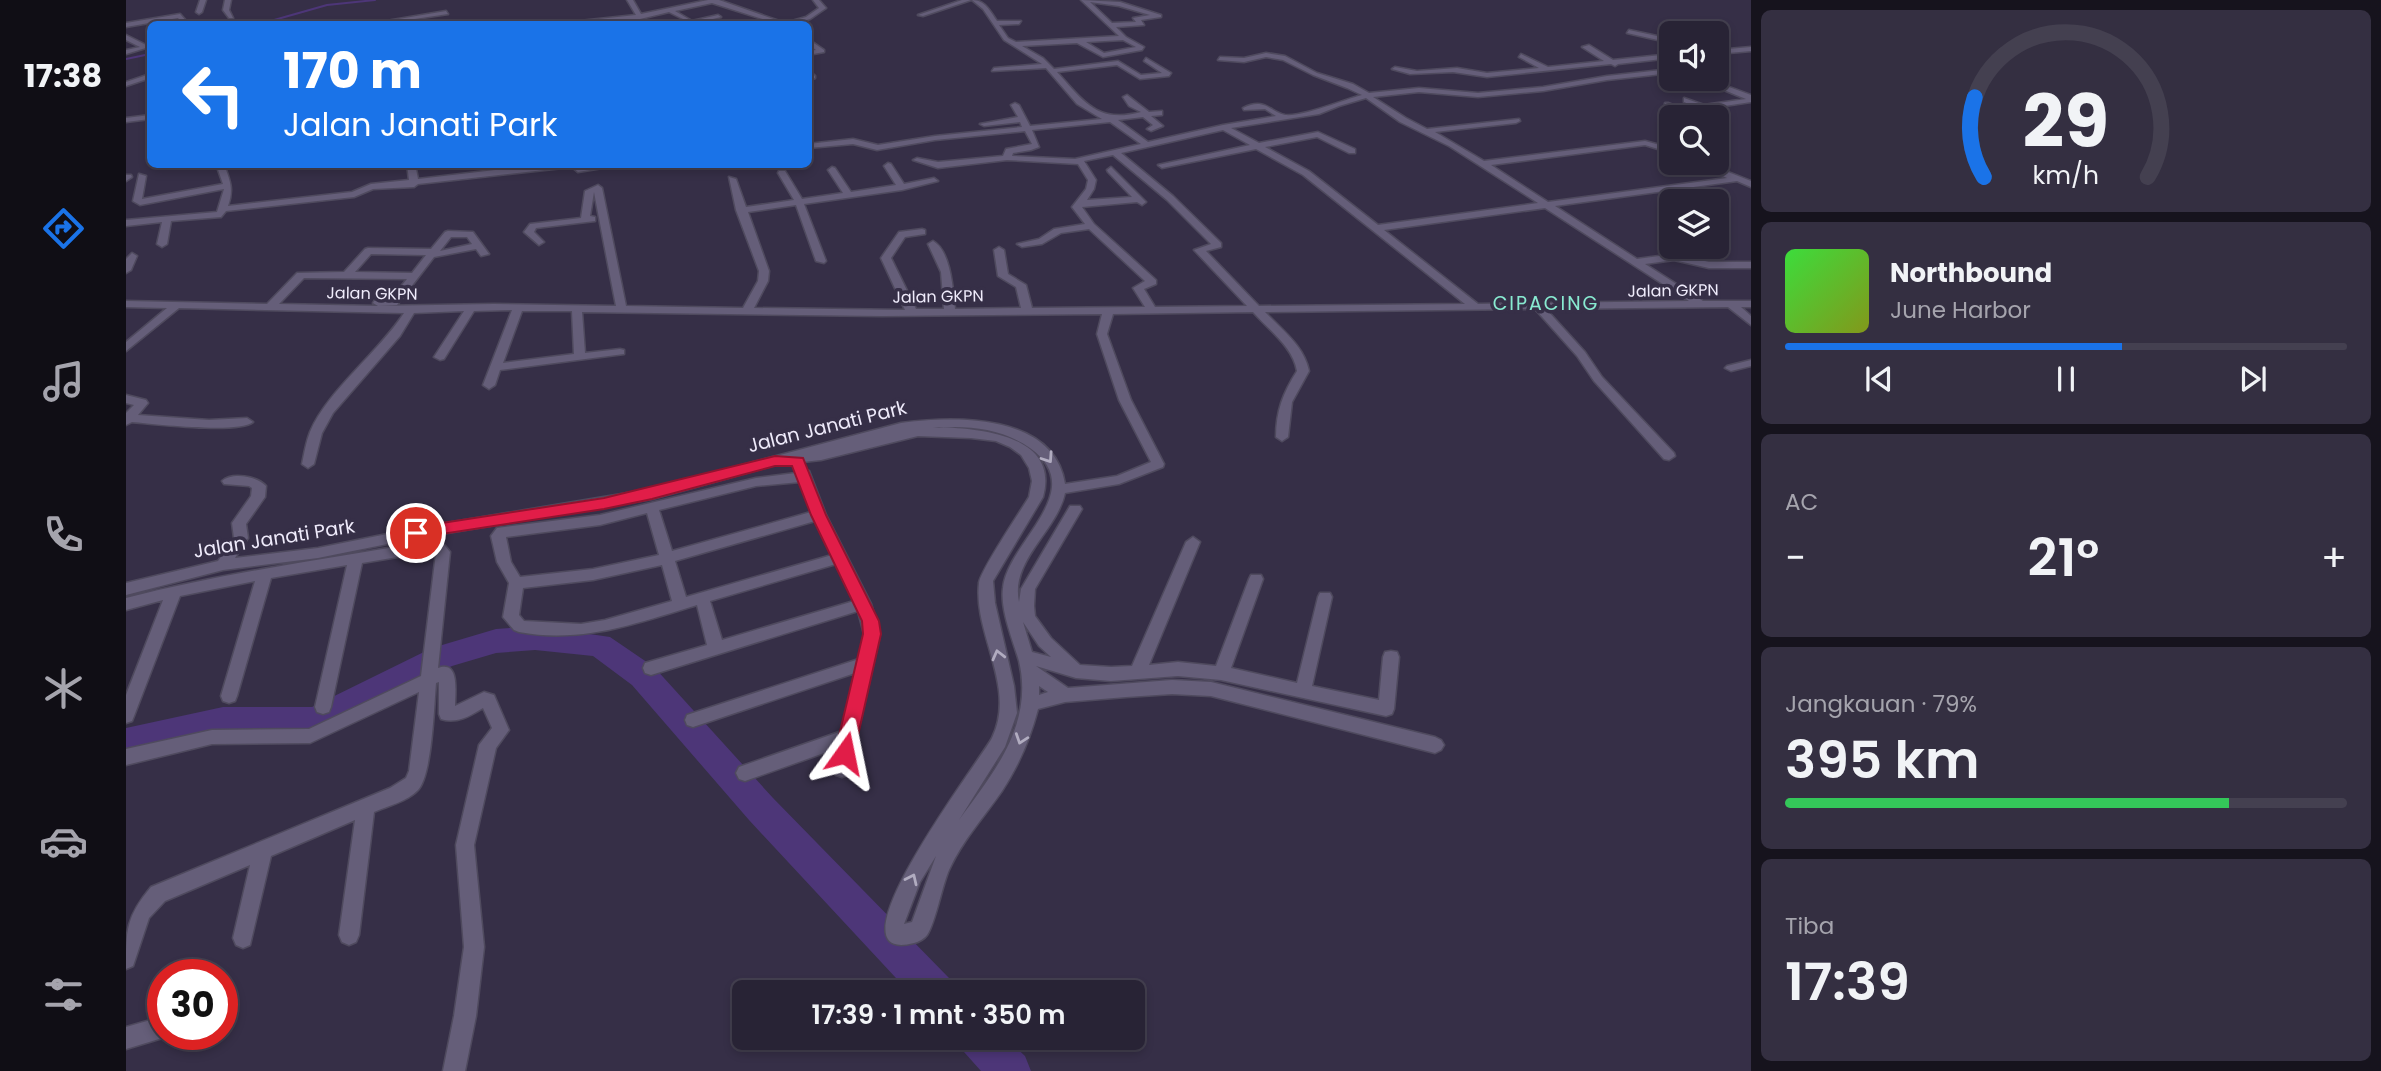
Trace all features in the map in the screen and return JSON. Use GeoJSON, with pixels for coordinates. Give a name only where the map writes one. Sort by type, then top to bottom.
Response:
{"type":"FeatureCollection","features":[{"type":"Feature","properties":{"kind":"street"},"geometry":{"type":"LineString","coordinates":[[200,12],[202,0]]}},
{"type":"Feature","properties":{"kind":"street"},"geometry":{"type":"LineString","coordinates":[[228,0],[226,10],[231,16]]}},
{"type":"Feature","properties":{"kind":"street"},"geometry":{"type":"LineString","coordinates":[[630,0],[640,17]]}},
{"type":"Feature","properties":{"kind":"street"},"geometry":{"type":"LineString","coordinates":[[676,0],[685,7]]}},
{"type":"Feature","properties":{"kind":"street"},"geometry":{"type":"LineString","coordinates":[[591,21],[640,17],[715,0],[776,21]]}},
{"type":"Feature","properties":{"kind":"street"},"geometry":{"type":"LineString","coordinates":[[796,21],[808,18],[823,8],[816,0]]}},
{"type":"Feature","properties":{"kind":"street"},"geometry":{"type":"LineString","coordinates":[[921,15],[968,0]]}},
{"type":"Feature","properties":{"kind":"street"},"geometry":{"type":"LineString","coordinates":[[975,0],[985,8],[1006,39],[1037,56],[1090,110],[1112,119],[1147,145]]}},
{"type":"Feature","properties":{"kind":"street"},"geometry":{"type":"LineString","coordinates":[[1086,0],[1120,4],[1159,16],[1135,19],[1140,25],[1113,25]]}},
{"type":"Feature","properties":{"kind":"street"},"geometry":{"type":"LineString","coordinates":[[1076,40],[1103,55],[1142,49],[1124,38],[1086,0]]}},
{"type":"Feature","properties":{"kind":"street"},"geometry":{"type":"LineString","coordinates":[[670,10],[688,21]]}},
{"type":"Feature","properties":{"kind":"street"},"geometry":{"type":"LineString","coordinates":[[403,21],[446,13]]}},
{"type":"Feature","properties":{"kind":"street"},"geometry":{"type":"LineString","coordinates":[[651,15],[660,21]]}},
{"type":"Feature","properties":{"kind":"street"},"geometry":{"type":"LineString","coordinates":[[149,21],[178,16],[183,21]]}},
{"type":"Feature","properties":{"kind":"street"},"geometry":{"type":"LineString","coordinates":[[704,21],[718,17]]}},
{"type":"Feature","properties":{"kind":"street"},"geometry":{"type":"LineString","coordinates":[[126,25],[147,21]]}},
{"type":"Feature","properties":{"kind":"street"},"geometry":{"type":"LineString","coordinates":[[996,23],[1019,22]]}},
{"type":"Feature","properties":{"kind":"street"},"geometry":{"type":"LineString","coordinates":[[126,35],[147,28]]}},
{"type":"Feature","properties":{"kind":"street"},"geometry":{"type":"LineString","coordinates":[[1629,33],[1659,39]]}},
{"type":"Feature","properties":{"kind":"street"},"geometry":{"type":"LineString","coordinates":[[126,35],[147,46]]}},
{"type":"Feature","properties":{"kind":"street"},"geometry":{"type":"LineString","coordinates":[[1015,44],[1124,38]]}},
{"type":"Feature","properties":{"kind":"street"},"geometry":{"type":"LineString","coordinates":[[812,44],[822,51],[812,52]]}},
{"type":"Feature","properties":{"kind":"street"},"geometry":{"type":"LineString","coordinates":[[126,52],[147,46]]}},
{"type":"Feature","properties":{"kind":"street"},"geometry":{"type":"LineString","coordinates":[[1589,47],[1585,47],[1607,60],[1644,73]]}},
{"type":"Feature","properties":{"kind":"street"},"geometry":{"type":"LineString","coordinates":[[1729,51],[1750,49]]}},
{"type":"Feature","properties":{"kind":"street"},"geometry":{"type":"LineString","coordinates":[[1220,59],[1244,60],[1266,55],[1285,58],[1315,74],[1350,86],[1481,164],[1702,305]]}},
{"type":"Feature","properties":{"kind":"street"},"geometry":{"type":"LineString","coordinates":[[1521,57],[1549,70]]}},
{"type":"Feature","properties":{"kind":"street"},"geometry":{"type":"LineString","coordinates":[[1395,69],[1411,74],[1456,70],[1478,75],[1618,64],[1659,58]]}},
{"type":"Feature","properties":{"kind":"street"},"geometry":{"type":"LineString","coordinates":[[1122,78],[1169,74],[1146,60]]}},
{"type":"Feature","properties":{"kind":"street"},"geometry":{"type":"LineString","coordinates":[[1574,62],[1607,60]]}},
{"type":"Feature","properties":{"kind":"street"},"geometry":{"type":"LineString","coordinates":[[995,70],[1077,70],[1118,63],[1140,77]]}},
{"type":"Feature","properties":{"kind":"street"},"geometry":{"type":"LineString","coordinates":[[1531,71],[1542,76]]}},
{"type":"Feature","properties":{"kind":"street"},"geometry":{"type":"LineString","coordinates":[[917,160],[938,165],[1007,158],[1079,162],[1223,127],[1320,112],[1366,95],[1419,90],[1478,95],[1566,86],[1659,72]]}},
{"type":"Feature","properties":{"kind":"street"},"geometry":{"type":"LineString","coordinates":[[126,83],[147,77]]}},
{"type":"Feature","properties":{"kind":"street"},"geometry":{"type":"LineString","coordinates":[[1553,81],[1566,86]]}},
{"type":"Feature","properties":{"kind":"street"},"geometry":{"type":"LineString","coordinates":[[1729,90],[1751,99]]}},
{"type":"Feature","properties":{"kind":"street"},"geometry":{"type":"LineString","coordinates":[[1127,97],[1158,126],[1151,129]]}},
{"type":"Feature","properties":{"kind":"street"},"geometry":{"type":"LineString","coordinates":[[1715,105],[1751,99]]}},
{"type":"Feature","properties":{"kind":"street"},"geometry":{"type":"LineString","coordinates":[[1687,100],[1698,105]]}},
{"type":"Feature","properties":{"kind":"street"},"geometry":{"type":"LineString","coordinates":[[1007,158],[1009,151],[1035,145],[1014,105]]}},
{"type":"Feature","properties":{"kind":"street"},"geometry":{"type":"LineString","coordinates":[[1247,108],[1266,107],[1283,117]]}},
{"type":"Feature","properties":{"kind":"street"},"geometry":{"type":"LineString","coordinates":[[851,141],[869,143],[877,148],[916,141],[1159,113]]}},
{"type":"Feature","properties":{"kind":"street"},"geometry":{"type":"LineString","coordinates":[[126,120],[147,117]]}},
{"type":"Feature","properties":{"kind":"street"},"geometry":{"type":"LineString","coordinates":[[812,146],[1022,119]]}},
{"type":"Feature","properties":{"kind":"street"},"geometry":{"type":"LineString","coordinates":[[1427,131],[1516,121]]}},
{"type":"Feature","properties":{"kind":"street"},"geometry":{"type":"LineString","coordinates":[[1223,127],[1306,173],[1477,308]]}},
{"type":"Feature","properties":{"kind":"street"},"geometry":{"type":"LineString","coordinates":[[1162,165],[1318,134],[1352,151]]}},
{"type":"Feature","properties":{"kind":"street"},"geometry":{"type":"LineString","coordinates":[[1186,136],[1195,142]]}},
{"type":"Feature","properties":{"kind":"street"},"geometry":{"type":"LineString","coordinates":[[1481,164],[1645,143],[1659,147]]}},
{"type":"Feature","properties":{"kind":"street"},"geometry":{"type":"LineString","coordinates":[[1031,148],[1049,161]]}},
{"type":"Feature","properties":{"kind":"street"},"geometry":{"type":"LineString","coordinates":[[1205,149],[1214,155]]}},
{"type":"Feature","properties":{"kind":"street"},"geometry":{"type":"LineString","coordinates":[[1114,152],[1170,198],[1218,245],[1199,250],[1295,350],[1303,370],[1289,391],[1281,413],[1282,437]]}},
{"type":"Feature","properties":{"kind":"street"},"geometry":{"type":"LineString","coordinates":[[1079,162],[1092,180],[1090,189],[1077,207],[1091,226],[1152,282],[1138,288],[1151,309]]}},
{"type":"Feature","properties":{"kind":"street"},"geometry":{"type":"LineString","coordinates":[[888,166],[902,187]]}},
{"type":"Feature","properties":{"kind":"street"},"geometry":{"type":"LineString","coordinates":[[221,168],[229,190],[222,212]]}},
{"type":"Feature","properties":{"kind":"street"},"geometry":{"type":"LineString","coordinates":[[412,168],[414,183]]}},
{"type":"Feature","properties":{"kind":"street"},"geometry":{"type":"LineString","coordinates":[[126,223],[354,194],[371,187],[530,168]]}},
{"type":"Feature","properties":{"kind":"street"},"geometry":{"type":"LineString","coordinates":[[832,170],[848,194]]}},
{"type":"Feature","properties":{"kind":"street"},"geometry":{"type":"LineString","coordinates":[[1079,203],[1141,201],[1111,170]]}},
{"type":"Feature","properties":{"kind":"street"},"geometry":{"type":"LineString","coordinates":[[782,173],[799,201],[821,261]]}},
{"type":"Feature","properties":{"kind":"street"},"geometry":{"type":"LineString","coordinates":[[1726,175],[1751,184]]}},
{"type":"Feature","properties":{"kind":"street"},"geometry":{"type":"LineString","coordinates":[[142,176],[140,202],[228,186]]}},
{"type":"Feature","properties":{"kind":"street"},"geometry":{"type":"LineString","coordinates":[[732,179],[764,276],[746,312]]}},
{"type":"Feature","properties":{"kind":"street"},"geometry":{"type":"LineString","coordinates":[[1376,228],[1736,179]]}},
{"type":"Feature","properties":{"kind":"street"},"geometry":{"type":"LineString","coordinates":[[741,210],[934,181]]}},
{"type":"Feature","properties":{"kind":"street"},"geometry":{"type":"LineString","coordinates":[[585,220],[589,191],[593,188],[600,190],[622,310]]}},
{"type":"Feature","properties":{"kind":"street"},"geometry":{"type":"LineString","coordinates":[[126,194],[140,192]]}},
{"type":"Feature","properties":{"kind":"street"},"geometry":{"type":"LineString","coordinates":[[539,242],[529,232],[533,226],[604,218]]}},
{"type":"Feature","properties":{"kind":"street"},"geometry":{"type":"LineString","coordinates":[[162,244],[167,219]]}},
{"type":"Feature","properties":{"kind":"street"},"geometry":{"type":"LineString","coordinates":[[1022,244],[1042,241],[1047,234],[1054,232],[1091,226]]}},
{"type":"Feature","properties":{"kind":"street"},"geometry":{"type":"LineString","coordinates":[[912,313],[886,258],[902,234],[922,232]]}},
{"type":"Feature","properties":{"kind":"street"},"geometry":{"type":"LineString","coordinates":[[272,305],[394,303],[433,253],[448,234],[470,234],[481,250],[433,253],[368,251],[346,276]]}},
{"type":"Feature","properties":{"kind":"street"},"geometry":{"type":"LineString","coordinates":[[933,244],[946,272],[950,312]]}},
{"type":"Feature","properties":{"kind":"street"},"geometry":{"type":"LineString","coordinates":[[999,250],[1003,276],[1021,285],[1027,311]]}},
{"type":"Feature","properties":{"kind":"street"},"geometry":{"type":"LineString","coordinates":[[126,270],[132,256]]}},
{"type":"Feature","properties":{"kind":"street"},"geometry":{"type":"LineString","coordinates":[[1635,262],[1674,257],[1709,265],[1751,265]]}},
{"type":"Feature","properties":{"kind":"street"},"geometry":{"type":"LineString","coordinates":[[272,305],[301,275],[415,276]]}},
{"type":"Feature","properties":{"kind":"street","name":"Jalan GKPN"},"geometry":{"type":"LineString","coordinates":[[126,304],[411,310],[471,307],[912,313],[1751,304]]}},
{"type":"Feature","properties":{"kind":"street"},"geometry":{"type":"LineString","coordinates":[[126,348],[178,304]]}},
{"type":"Feature","properties":{"kind":"street"},"geometry":{"type":"LineString","coordinates":[[1732,304],[1751,322]]}},
{"type":"Feature","properties":{"kind":"street"},"geometry":{"type":"LineString","coordinates":[[440,357],[471,307]]}},
{"type":"Feature","properties":{"kind":"street"},"geometry":{"type":"LineString","coordinates":[[489,385],[518,308]]}},
{"type":"Feature","properties":{"kind":"street"},"geometry":{"type":"LineString","coordinates":[[1539,308],[1581,354],[1598,380],[1669,456]]}},
{"type":"Feature","properties":{"kind":"street"},"geometry":{"type":"LineString","coordinates":[[578,309],[580,358]]}},
{"type":"Feature","properties":{"kind":"street"},"geometry":{"type":"LineString","coordinates":[[308,464],[316,433],[328,411],[396,334],[411,310]]}},
{"type":"Feature","properties":{"kind":"street"},"geometry":{"type":"LineString","coordinates":[[842,769],[872,634],[863,604],[819,515],[796,458],[921,432],[958,432],[995,437],[1023,449],[1039,472],[1040,482],[1036,497],[986,581],[985,591],[1006,686],[1009,713],[999,743],[980,768],[913,875],[894,921],[894,930],[905,936],[920,928],[934,880],[951,849],[994,790],[1018,749],[1030,704],[1028,664],[1016,626],[1010,588],[1016,570],[1056,502],[1067,489],[1119,480],[1158,464],[1125,400],[1102,334],[1108,311]]}},
{"type":"Feature","properties":{"kind":"street"},"geometry":{"type":"LineString","coordinates":[[498,367],[620,352]]}},
{"type":"Feature","properties":{"kind":"street"},"geometry":{"type":"LineString","coordinates":[[1731,368],[1751,363]]}},
{"type":"Feature","properties":{"kind":"street"},"geometry":{"type":"LineString","coordinates":[[126,399],[142,403],[128,420]]}},
{"type":"Feature","properties":{"kind":"street"},"geometry":{"type":"LineString","coordinates":[[128,420],[209,424],[247,422]]}},
{"type":"Feature","properties":{"kind":"street","name":"Jalan Janati Park"},"geometry":{"type":"LineString","coordinates":[[126,589],[223,565],[318,553],[456,526],[604,504],[796,458],[901,426],[928,423],[979,425],[1012,433],[1034,442],[1044,451],[1067,489]]}},
{"type":"Feature","properties":{"kind":"street"},"geometry":{"type":"LineString","coordinates":[[1629,435],[1647,432]]}},
{"type":"Feature","properties":{"kind":"street"},"geometry":{"type":"LineString","coordinates":[[804,477],[756,482],[652,509],[570,525],[502,532],[498,536],[504,562],[516,583],[511,617],[519,626],[524,627],[581,630],[605,626],[840,558]]}},
{"type":"Feature","properties":{"kind":"street"},"geometry":{"type":"LineString","coordinates":[[223,565],[241,538],[239,523],[258,497],[259,486],[252,482],[229,481]]}},
{"type":"Feature","properties":{"kind":"street"},"geometry":{"type":"LineString","coordinates":[[652,509],[681,604]]}},
{"type":"Feature","properties":{"kind":"street"},"geometry":{"type":"LineString","coordinates":[[1075,509],[1028,589],[1026,606],[1028,617],[1045,642],[1076,671]]}},
{"type":"Feature","properties":{"kind":"street"},"geometry":{"type":"LineString","coordinates":[[516,583],[569,579],[666,557],[819,515]]}},
{"type":"Feature","properties":{"kind":"street"},"geometry":{"type":"LineString","coordinates":[[1138,671],[1194,542]]}},
{"type":"Feature","properties":{"kind":"street"},"geometry":{"type":"LineString","coordinates":[[126,604],[174,591],[265,573],[436,545],[443,552],[418,772],[412,784],[366,807],[158,894],[141,912],[126,959]]}},
{"type":"Feature","properties":{"kind":"street"},"geometry":{"type":"LineString","coordinates":[[323,707],[355,560]]}},
{"type":"Feature","properties":{"kind":"street"},"geometry":{"type":"LineString","coordinates":[[229,696],[265,573]]}},
{"type":"Feature","properties":{"kind":"street"},"geometry":{"type":"LineString","coordinates":[[1221,673],[1256,579]]}},
{"type":"Feature","properties":{"kind":"street"},"geometry":{"type":"LineString","coordinates":[[126,716],[174,591]]}},
{"type":"Feature","properties":{"kind":"street"},"geometry":{"type":"LineString","coordinates":[[1303,691],[1325,597]]}},
{"type":"Feature","properties":{"kind":"street"},"geometry":{"type":"LineString","coordinates":[[702,598],[716,648]]}},
{"type":"Feature","properties":{"kind":"street"},"geometry":{"type":"LineString","coordinates":[[651,668],[863,604]]}},
{"type":"Feature","properties":{"kind":"street"},"geometry":{"type":"LineString","coordinates":[[992,630],[1016,626]]}},
{"type":"Feature","properties":{"kind":"street"},"geometry":{"type":"LineString","coordinates":[[1028,664],[1111,674],[1178,669],[1221,673],[1386,709],[1391,657]]}},
{"type":"Feature","properties":{"kind":"street"},"geometry":{"type":"LineString","coordinates":[[693,720],[866,663]]}},
{"type":"Feature","properties":{"kind":"street"},"geometry":{"type":"LineString","coordinates":[[1028,664],[1065,695]]}},
{"type":"Feature","properties":{"kind":"street"},"geometry":{"type":"LineString","coordinates":[[126,757],[212,737],[310,736],[431,670],[447,671],[447,713],[461,712],[484,699],[491,704],[502,730],[501,734],[489,742],[465,845],[474,947],[465,1016],[454,1071]]}},
{"type":"Feature","properties":{"kind":"street"},"geometry":{"type":"LineString","coordinates":[[1030,704],[1065,695],[1172,687],[1211,689],[1434,745]]}},
{"type":"Feature","properties":{"kind":"street"},"geometry":{"type":"LineString","coordinates":[[745,773],[847,737]]}},
{"type":"Feature","properties":{"kind":"street"},"geometry":{"type":"LineString","coordinates":[[980,768],[1001,776]]}},
{"type":"Feature","properties":{"kind":"street"},"geometry":{"type":"LineString","coordinates":[[348,935],[366,807]]}},
{"type":"Feature","properties":{"kind":"street"},"geometry":{"type":"LineString","coordinates":[[243,938],[263,850]]}},
{"type":"Feature","properties":{"kind":"street"},"geometry":{"type":"LineString","coordinates":[[126,1038],[147,1032]]}},
{"type":"Feature","properties":{"kind":"waterway"},"geometry":{"type":"LineString","coordinates":[[271,21],[327,5],[375,0]]}},
{"type":"Feature","properties":{"kind":"waterway"},"geometry":{"type":"LineString","coordinates":[[126,59],[147,55]]}},
{"type":"Feature","properties":{"kind":"waterway"},"geometry":{"type":"LineString","coordinates":[[126,742],[223,721],[316,720],[443,657],[496,641],[535,638],[600,645],[643,676],[761,809],[924,980]]}},
{"type":"Feature","properties":{"kind":"waterway"},"geometry":{"type":"LineString","coordinates":[[990,1050],[1010,1071]]}},
{"type":"Feature","properties":{"kind":"district","name":"CIPACING"},"geometry":{"type":"Point","coordinates":[1546,303]}},
{"type":"Feature","properties":{"kind":"route"},"geometry":{"type":"LineString","coordinates":[[416,533],[604,504],[775,461],[798,461],[819,515],[870,621],[872,634],[845,753]]}}]}
